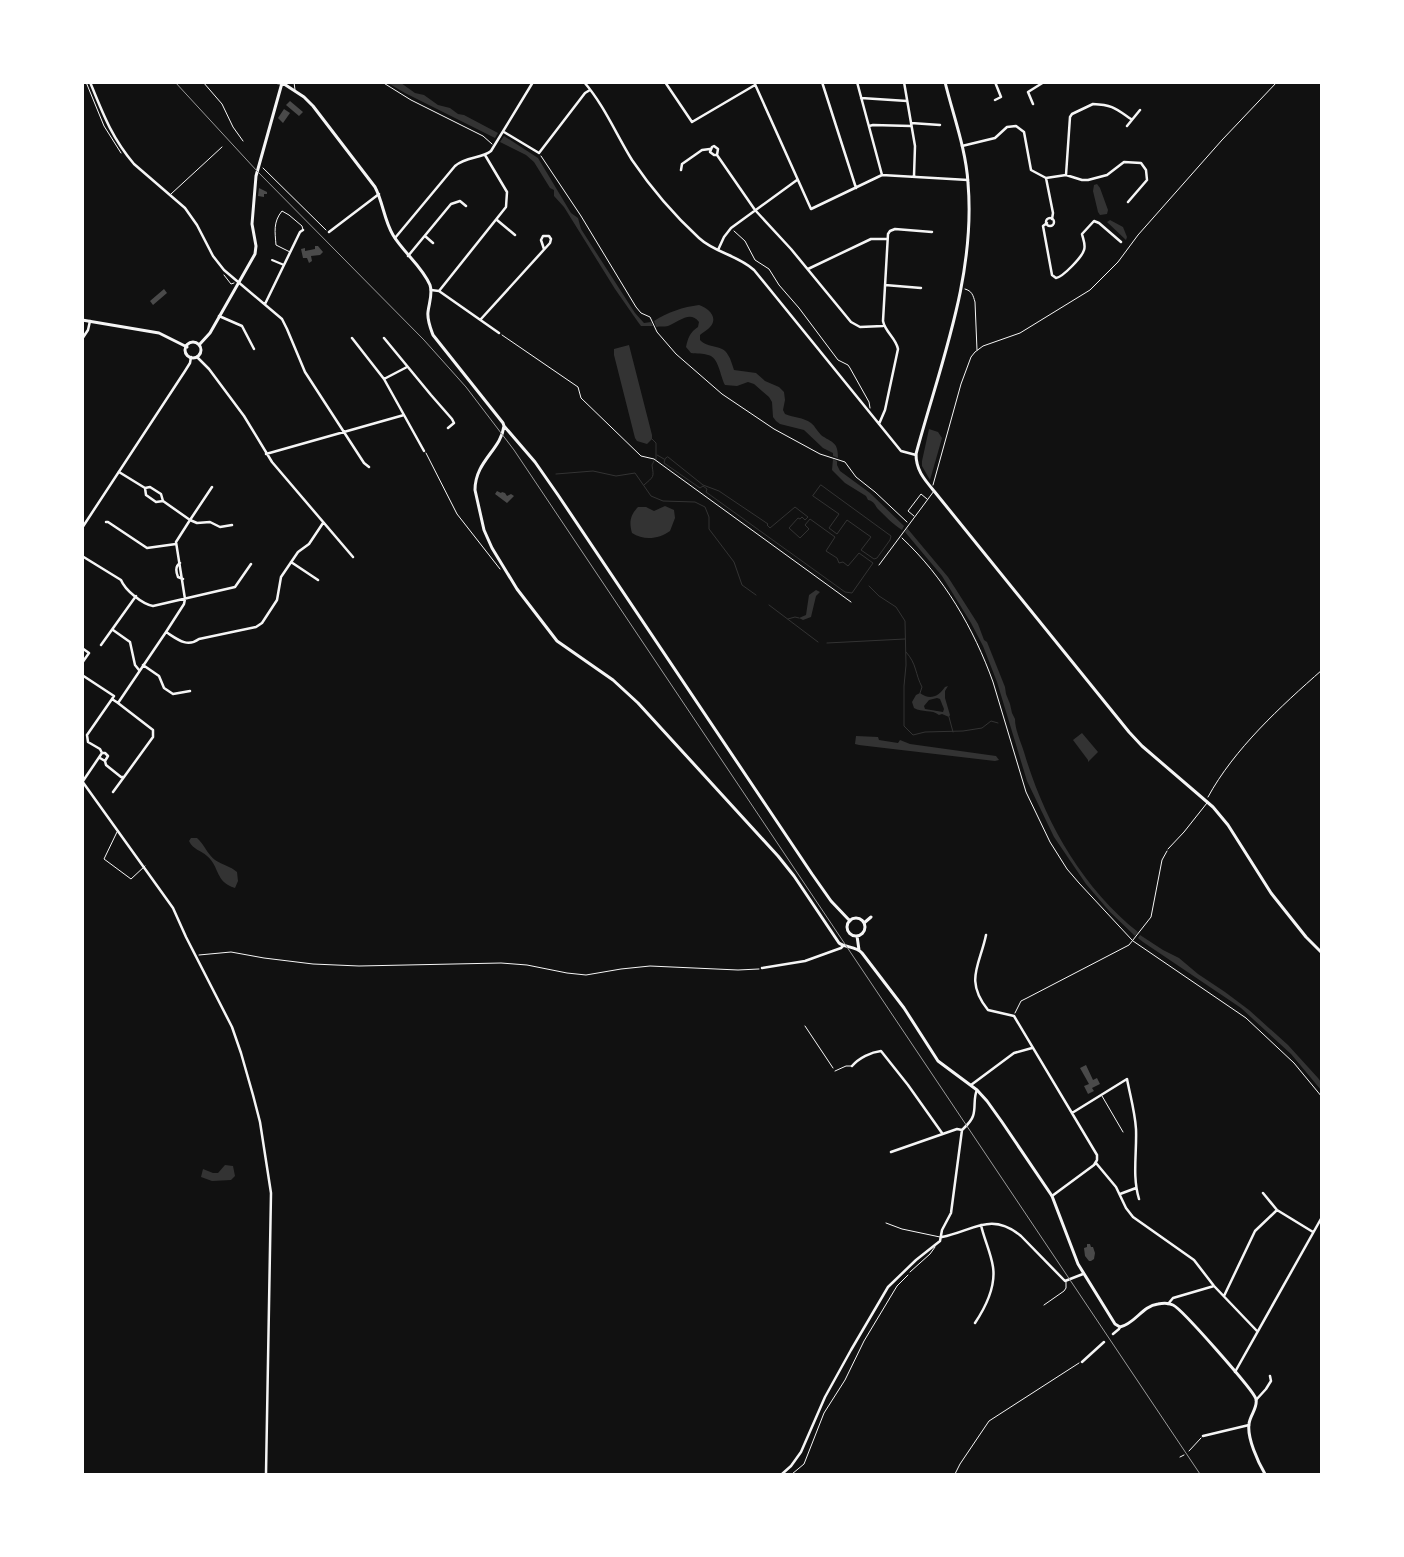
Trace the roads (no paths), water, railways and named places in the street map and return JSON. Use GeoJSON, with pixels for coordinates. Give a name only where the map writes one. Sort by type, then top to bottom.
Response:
{"type":"FeatureCollection","features":[{"type":"Feature","properties":{"kind":"main road"},"geometry":{"type":"LineString","coordinates":[[272,82],[282,83],[308,101],[361,168],[378,194],[386,220],[395,238],[427,280],[431,290],[428,317],[433,334],[504,426],[535,462],[830,901],[850,921]]}},
{"type":"Feature","properties":{"kind":"main road"},"geometry":{"type":"LineString","coordinates":[[945,82],[962,146],[968,180],[969,234],[962,288],[916,455],[917,467],[932,490],[1129,732],[1142,746],[1206,801],[1228,825],[1271,893],[1306,937],[1322,953]]}},
{"type":"Feature","properties":{"kind":"main road"},"geometry":{"type":"LineString","coordinates":[[199,345],[208,336],[255,254],[256,246],[252,224],[252,208],[259,164],[282,83]]}},
{"type":"Feature","properties":{"kind":"main road"},"geometry":{"type":"LineString","coordinates":[[82,320],[158,333],[187,347]]}},
{"type":"Feature","properties":{"kind":"main road"},"geometry":{"type":"LineString","coordinates":[[192,343],[199,345],[201,352],[198,357],[191,358],[186,353],[187,347],[192,343]]}},
{"type":"Feature","properties":{"kind":"main road"},"geometry":{"type":"LineString","coordinates":[[504,426],[502,434],[479,469],[475,482],[484,530],[503,568],[557,641],[613,680],[638,703],[762,838],[794,876],[839,942],[843,946],[857,949]]}},
{"type":"Feature","properties":{"kind":"main road"},"geometry":{"type":"LineString","coordinates":[[857,936],[864,931],[864,923],[871,916]]}},
{"type":"Feature","properties":{"kind":"main road"},"geometry":{"type":"LineString","coordinates":[[850,921],[859,919],[864,923]]}},
{"type":"Feature","properties":{"kind":"main road"},"geometry":{"type":"LineString","coordinates":[[850,921],[848,932],[857,936]]}},
{"type":"Feature","properties":{"kind":"main road"},"geometry":{"type":"LineString","coordinates":[[857,936],[857,949],[904,1008],[938,1061],[971,1085],[988,1101],[1052,1196],[1083,1274],[1115,1324],[1120,1327],[1126,1325],[1153,1305],[1168,1304],[1177,1308],[1252,1390],[1256,1406],[1249,1425],[1256,1455],[1265,1474]]}},
{"type":"Feature","properties":{"kind":"street"},"geometry":{"type":"LineString","coordinates":[[90,82],[107,124],[118,144],[134,164],[171,195],[193,218],[216,261],[284,323],[303,370],[364,463],[369,467]]}},
{"type":"Feature","properties":{"kind":"street"},"geometry":{"type":"LineString","coordinates":[[395,238],[455,166],[464,160],[485,155],[491,151],[533,82]]}},
{"type":"Feature","properties":{"kind":"street"},"geometry":{"type":"LineString","coordinates":[[584,82],[632,159],[656,192],[698,238],[748,264],[761,277],[901,451],[916,455]]}},
{"type":"Feature","properties":{"kind":"street"},"geometry":{"type":"LineString","coordinates":[[665,82],[692,122],[754,84],[811,209],[882,175],[968,180]]}},
{"type":"Feature","properties":{"kind":"street"},"geometry":{"type":"LineString","coordinates":[[822,82],[856,188]]}},
{"type":"Feature","properties":{"kind":"street"},"geometry":{"type":"LineString","coordinates":[[857,82],[882,175]]}},
{"type":"Feature","properties":{"kind":"street"},"geometry":{"type":"LineString","coordinates":[[904,82],[915,146],[914,176]]}},
{"type":"Feature","properties":{"kind":"street"},"geometry":{"type":"LineString","coordinates":[[994,100],[1001,97],[995,82]]}},
{"type":"Feature","properties":{"kind":"street"},"geometry":{"type":"LineString","coordinates":[[1033,104],[1028,92],[1044,82]]}},
{"type":"Feature","properties":{"kind":"street"},"geometry":{"type":"LineString","coordinates":[[503,132],[539,154],[590,90]]}},
{"type":"Feature","properties":{"kind":"street"},"geometry":{"type":"LineString","coordinates":[[861,98],[907,100]]}},
{"type":"Feature","properties":{"kind":"street"},"geometry":{"type":"LineString","coordinates":[[1066,175],[1070,117],[1072,114],[1093,104],[1110,105],[1131,120]]}},
{"type":"Feature","properties":{"kind":"street"},"geometry":{"type":"LineString","coordinates":[[1127,126],[1140,110]]}},
{"type":"Feature","properties":{"kind":"street"},"geometry":{"type":"LineString","coordinates":[[869,126],[873,124],[940,124]]}},
{"type":"Feature","properties":{"kind":"street"},"geometry":{"type":"LineString","coordinates":[[962,146],[995,138],[1006,127],[1016,126],[1024,132],[1031,170],[1046,178],[1066,175],[1088,180],[1107,175],[1124,162],[1141,163],[1146,170],[1147,180],[1128,202]]}},
{"type":"Feature","properties":{"kind":"street"},"geometry":{"type":"LineString","coordinates":[[681,170],[682,164],[702,150],[715,146],[718,150],[718,155],[755,210],[791,249],[851,322],[860,327],[884,326]]}},
{"type":"Feature","properties":{"kind":"street"},"geometry":{"type":"LineString","coordinates":[[710,149],[714,155],[718,155]]}},
{"type":"Feature","properties":{"kind":"street"},"geometry":{"type":"LineString","coordinates":[[439,291],[506,207],[507,192],[485,155]]}},
{"type":"Feature","properties":{"kind":"street"},"geometry":{"type":"LineString","coordinates":[[1046,178],[1053,213],[1052,219],[1054,221],[1053,225],[1047,224]]}},
{"type":"Feature","properties":{"kind":"street"},"geometry":{"type":"LineString","coordinates":[[718,250],[730,228],[797,180]]}},
{"type":"Feature","properties":{"kind":"street"},"geometry":{"type":"LineString","coordinates":[[329,232],[378,194]]}},
{"type":"Feature","properties":{"kind":"street"},"geometry":{"type":"LineString","coordinates":[[408,256],[451,204],[460,202],[466,206]]}},
{"type":"Feature","properties":{"kind":"street"},"geometry":{"type":"LineString","coordinates":[[1052,219],[1047,220],[1047,224],[1043,226],[1052,275],[1056,278],[1062,276],[1083,252],[1085,247],[1082,234],[1094,221],[1121,242]]}},
{"type":"Feature","properties":{"kind":"street"},"geometry":{"type":"LineString","coordinates":[[497,220],[515,235]]}},
{"type":"Feature","properties":{"kind":"street"},"geometry":{"type":"LineString","coordinates":[[265,304],[300,232],[303,230]]}},
{"type":"Feature","properties":{"kind":"street"},"geometry":{"type":"LineString","coordinates":[[879,424],[885,410],[898,349],[897,344],[884,326],[888,234],[892,230],[932,232]]}},
{"type":"Feature","properties":{"kind":"street"},"geometry":{"type":"LineString","coordinates":[[425,236],[433,243]]}},
{"type":"Feature","properties":{"kind":"street"},"geometry":{"type":"LineString","coordinates":[[480,319],[544,249],[551,241],[549,236],[543,236],[541,240],[544,249]]}},
{"type":"Feature","properties":{"kind":"street"},"geometry":{"type":"LineString","coordinates":[[808,269],[870,239],[888,239]]}},
{"type":"Feature","properties":{"kind":"street"},"geometry":{"type":"LineString","coordinates":[[272,260],[284,266]]}},
{"type":"Feature","properties":{"kind":"street"},"geometry":{"type":"LineString","coordinates":[[885,285],[920,288]]}},
{"type":"Feature","properties":{"kind":"street"},"geometry":{"type":"LineString","coordinates":[[431,290],[439,291],[499,333]]}},
{"type":"Feature","properties":{"kind":"street"},"geometry":{"type":"LineString","coordinates":[[220,316],[242,326],[254,349]]}},
{"type":"Feature","properties":{"kind":"street"},"geometry":{"type":"LineString","coordinates":[[82,340],[88,330],[90,321]]}},
{"type":"Feature","properties":{"kind":"street"},"geometry":{"type":"LineString","coordinates":[[352,338],[384,379],[424,451]]}},
{"type":"Feature","properties":{"kind":"street"},"geometry":{"type":"LineString","coordinates":[[384,338],[452,419],[454,423],[448,428]]}},
{"type":"Feature","properties":{"kind":"street"},"geometry":{"type":"LineString","coordinates":[[198,357],[244,416],[266,454],[353,557]]}},
{"type":"Feature","properties":{"kind":"street"},"geometry":{"type":"LineString","coordinates":[[82,528],[121,473],[190,364],[191,358]]}},
{"type":"Feature","properties":{"kind":"street"},"geometry":{"type":"LineString","coordinates":[[384,379],[407,367]]}},
{"type":"Feature","properties":{"kind":"street"},"geometry":{"type":"LineString","coordinates":[[266,454],[404,415]]}},
{"type":"Feature","properties":{"kind":"street"},"geometry":{"type":"LineString","coordinates":[[121,473],[145,488],[150,487],[161,494],[163,501],[190,520],[197,523],[210,522],[220,527],[232,525]]}},
{"type":"Feature","properties":{"kind":"street"},"geometry":{"type":"LineString","coordinates":[[145,488],[146,495],[156,502],[163,501]]}},
{"type":"Feature","properties":{"kind":"street"},"geometry":{"type":"LineString","coordinates":[[118,703],[184,604],[186,599],[183,579],[178,577],[176,568],[180,563],[176,544],[212,488]]}},
{"type":"Feature","properties":{"kind":"street"},"geometry":{"type":"LineString","coordinates":[[106,522],[144,547],[154,548],[176,544]]}},
{"type":"Feature","properties":{"kind":"street"},"geometry":{"type":"LineString","coordinates":[[166,632],[187,643],[256,627],[262,623],[277,600],[281,577],[298,552],[309,544],[323,522]]}},
{"type":"Feature","properties":{"kind":"street"},"geometry":{"type":"LineString","coordinates":[[82,556],[121,580],[123,586],[149,606],[235,587],[252,564]]}},
{"type":"Feature","properties":{"kind":"street"},"geometry":{"type":"LineString","coordinates":[[291,562],[318,580]]}},
{"type":"Feature","properties":{"kind":"street"},"geometry":{"type":"LineString","coordinates":[[101,645],[136,596]]}},
{"type":"Feature","properties":{"kind":"street"},"geometry":{"type":"LineString","coordinates":[[113,630],[130,642],[135,665],[139,671]]}},
{"type":"Feature","properties":{"kind":"street"},"geometry":{"type":"LineString","coordinates":[[82,648],[89,653],[82,662]]}},
{"type":"Feature","properties":{"kind":"street"},"geometry":{"type":"LineString","coordinates":[[143,665],[159,676],[164,688],[173,694],[190,690]]}},
{"type":"Feature","properties":{"kind":"street"},"geometry":{"type":"LineString","coordinates":[[82,675],[114,696],[87,735],[88,742],[100,749],[102,754]]}},
{"type":"Feature","properties":{"kind":"street"},"geometry":{"type":"LineString","coordinates":[[112,699],[153,730],[154,733],[151,740],[113,792]]}},
{"type":"Feature","properties":{"kind":"street"},"geometry":{"type":"LineString","coordinates":[[102,754],[83,781],[174,908],[196,957],[232,1028],[260,1122],[270,1182],[266,1474]]}},
{"type":"Feature","properties":{"kind":"street"},"geometry":{"type":"LineString","coordinates":[[102,754],[107,754],[108,757],[105,761]]}},
{"type":"Feature","properties":{"kind":"street"},"geometry":{"type":"LineString","coordinates":[[100,758],[105,761],[106,765],[124,777]]}},
{"type":"Feature","properties":{"kind":"street"},"geometry":{"type":"LineString","coordinates":[[986,935],[976,967],[975,981],[978,995],[988,1010],[1014,1016],[1097,1156],[1096,1163],[1052,1196]]}},
{"type":"Feature","properties":{"kind":"street"},"geometry":{"type":"LineString","coordinates":[[762,968],[805,961],[843,946]]}},
{"type":"Feature","properties":{"kind":"street"},"geometry":{"type":"LineString","coordinates":[[971,1085],[1014,1053],[1032,1048]]}},
{"type":"Feature","properties":{"kind":"street"},"geometry":{"type":"LineString","coordinates":[[852,1066],[857,1060],[876,1051],[881,1051],[942,1133]]}},
{"type":"Feature","properties":{"kind":"street"},"geometry":{"type":"LineString","coordinates":[[1072,1113],[1127,1079],[1136,1126],[1134,1172],[1139,1199]]}},
{"type":"Feature","properties":{"kind":"street"},"geometry":{"type":"LineString","coordinates":[[782,1474],[791,1466],[801,1452],[826,1397],[888,1287],[916,1260],[937,1244],[941,1238],[942,1230],[951,1213],[962,1130],[973,1117],[977,1090]]}},
{"type":"Feature","properties":{"kind":"street"},"geometry":{"type":"LineString","coordinates":[[891,1152],[958,1128],[962,1130]]}},
{"type":"Feature","properties":{"kind":"street"},"geometry":{"type":"LineString","coordinates":[[1096,1163],[1116,1187],[1126,1208],[1133,1216],[1194,1260],[1214,1286],[1257,1331]]}},
{"type":"Feature","properties":{"kind":"street"},"geometry":{"type":"LineString","coordinates":[[1120,1194],[1136,1188]]}},
{"type":"Feature","properties":{"kind":"street"},"geometry":{"type":"LineString","coordinates":[[1263,1193],[1276,1210],[1313,1232]]}},
{"type":"Feature","properties":{"kind":"street"},"geometry":{"type":"LineString","coordinates":[[1224,1296],[1255,1231],[1276,1210]]}},
{"type":"Feature","properties":{"kind":"street"},"geometry":{"type":"LineString","coordinates":[[1235,1372],[1322,1217]]}},
{"type":"Feature","properties":{"kind":"street"},"geometry":{"type":"LineString","coordinates":[[941,1238],[980,1225],[995,1223],[1003,1225],[1013,1229],[1021,1236],[1065,1281],[1083,1274]]}},
{"type":"Feature","properties":{"kind":"street"},"geometry":{"type":"LineString","coordinates":[[975,1323],[986,1305],[993,1276],[993,1266],[980,1225]]}},
{"type":"Feature","properties":{"kind":"street"},"geometry":{"type":"LineString","coordinates":[[1168,1304],[1173,1298],[1214,1286]]}},
{"type":"Feature","properties":{"kind":"street"},"geometry":{"type":"LineString","coordinates":[[1114,1334],[1120,1327]]}},
{"type":"Feature","properties":{"kind":"street"},"geometry":{"type":"LineString","coordinates":[[1082,1362],[1104,1342]]}},
{"type":"Feature","properties":{"kind":"street"},"geometry":{"type":"LineString","coordinates":[[1256,1400],[1266,1389],[1271,1380],[1270,1376]]}},
{"type":"Feature","properties":{"kind":"street"},"geometry":{"type":"LineString","coordinates":[[1203,1436],[1249,1425]]}},
{"type":"Feature","properties":{"kind":"lane"},"geometry":{"type":"LineString","coordinates":[[203,82],[222,104],[233,127],[243,141]]}},
{"type":"Feature","properties":{"kind":"lane"},"geometry":{"type":"LineString","coordinates":[[294,82],[295,91]]}},
{"type":"Feature","properties":{"kind":"lane"},"geometry":{"type":"LineString","coordinates":[[171,195],[222,147]]}},
{"type":"Feature","properties":{"kind":"lane"},"geometry":{"type":"LineString","coordinates":[[290,252],[276,245],[275,224],[279,214],[282,211],[289,215],[302,226],[303,230]]}},
{"type":"Feature","properties":{"kind":"lane"},"geometry":{"type":"LineString","coordinates":[[879,565],[928,499],[932,490]]}},
{"type":"Feature","properties":{"kind":"lane"},"geometry":{"type":"LineString","coordinates":[[914,516],[908,511],[921,494],[928,499]]}},
{"type":"Feature","properties":{"kind":"lane"},"geometry":{"type":"LineString","coordinates":[[1168,849],[1184,832],[1206,801]]}},
{"type":"Feature","properties":{"kind":"lane"},"geometry":{"type":"LineString","coordinates":[[118,829],[104,859],[131,879],[145,866]]}},
{"type":"Feature","properties":{"kind":"lane"},"geometry":{"type":"LineString","coordinates":[[835,1071],[846,1066],[852,1066]]}},
{"type":"Feature","properties":{"kind":"lane"},"geometry":{"type":"LineString","coordinates":[[1102,1095],[1123,1132]]}},
{"type":"Feature","properties":{"kind":"lane"},"geometry":{"type":"LineString","coordinates":[[886,1223],[902,1229],[941,1238]]}},
{"type":"Feature","properties":{"kind":"lane"},"geometry":{"type":"LineString","coordinates":[[910,1272],[930,1254],[937,1244]]}},
{"type":"Feature","properties":{"kind":"lane"},"geometry":{"type":"LineString","coordinates":[[1044,1305],[1064,1291],[1066,1288],[1065,1281]]}},
{"type":"Feature","properties":{"kind":"waterway"},"geometry":{"type":"LineString","coordinates":[[652,439],[656,443],[656,459]]}},
{"type":"Feature","properties":{"kind":"waterway"},"geometry":{"type":"LineString","coordinates":[[657,455],[664,459]]}},
{"type":"Feature","properties":{"kind":"waterway"},"geometry":{"type":"LineString","coordinates":[[668,457],[703,485],[719,491],[768,524],[770,528],[795,507],[808,517],[805,520],[802,517],[798,518],[789,528],[800,538],[809,529],[805,525],[810,519],[835,537],[826,551],[837,558],[839,563],[843,562],[848,566],[859,553],[873,563],[852,593],[845,592],[706,492],[707,489],[703,486],[700,488],[664,463],[668,457]]}},
{"type":"Feature","properties":{"kind":"waterway"},"geometry":{"type":"LineString","coordinates":[[644,485],[653,476],[652,465],[654,461]]}},
{"type":"Feature","properties":{"kind":"waterway"},"geometry":{"type":"LineString","coordinates":[[556,474],[593,471],[616,476],[635,473],[651,496],[663,501],[695,502],[705,507],[709,517],[709,529],[734,562],[742,585],[756,595]]}},
{"type":"Feature","properties":{"kind":"waterway"},"geometry":{"type":"LineString","coordinates":[[821,485],[891,536],[877,558],[874,559],[861,550],[871,537],[847,520],[837,534],[829,528],[839,514],[813,496],[821,485]]}},
{"type":"Feature","properties":{"kind":"waterway"},"geometry":{"type":"LineString","coordinates":[[869,586],[879,596],[896,607],[905,621],[904,726],[913,735],[925,732],[963,731],[982,728],[991,721],[998,723]]}},
{"type":"Feature","properties":{"kind":"waterway"},"geometry":{"type":"LineString","coordinates":[[769,605],[818,642]]}},
{"type":"Feature","properties":{"kind":"waterway"},"geometry":{"type":"LineString","coordinates":[[788,619],[799,618]]}},
{"type":"Feature","properties":{"kind":"waterway"},"geometry":{"type":"LineString","coordinates":[[827,643],[905,639]]}},
{"type":"Feature","properties":{"kind":"waterway"},"geometry":{"type":"LineString","coordinates":[[906,652],[914,665],[922,687],[920,693]]}},
{"type":"Feature","properties":{"kind":"waterway"},"geometry":{"type":"LineString","coordinates":[[949,717],[953,732]]}},
{"type":"Feature","properties":{"kind":"railway"},"geometry":{"type":"LineString","coordinates":[[175,82],[257,171],[424,340],[466,387],[514,450],[1200,1474]]}}]}
